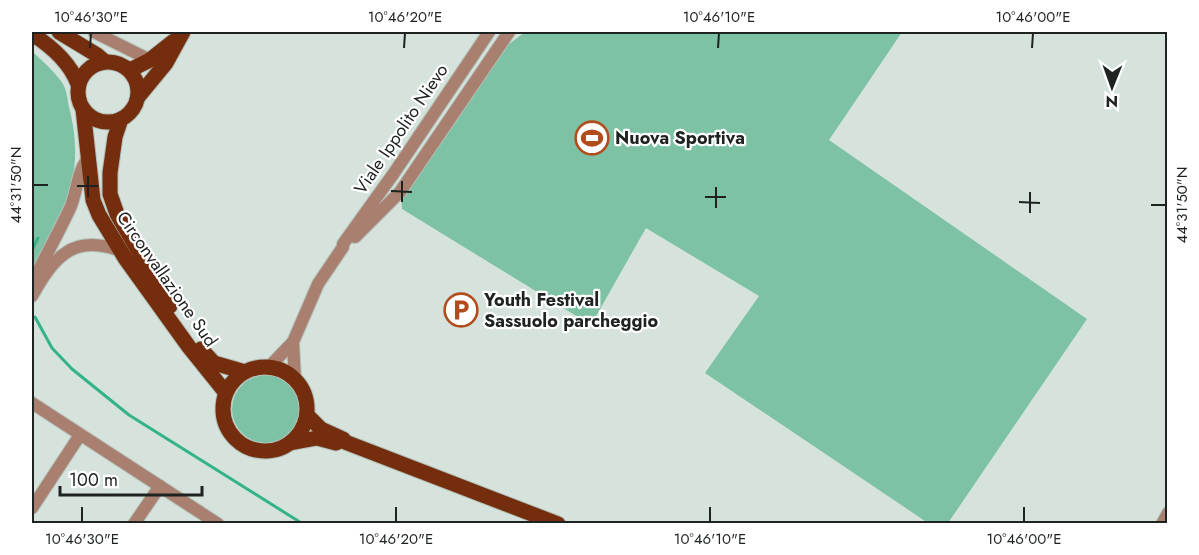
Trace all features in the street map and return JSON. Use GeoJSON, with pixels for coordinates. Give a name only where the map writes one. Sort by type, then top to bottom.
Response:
{"type":"FeatureCollection","features":[{"type":"Feature","properties":{"kind":"main road"},"geometry":{"type":"LineString","coordinates":[[59,32],[104,61]]}},
{"type":"Feature","properties":{"kind":"main road"},"geometry":{"type":"LineString","coordinates":[[130,70],[150,60],[183,32]]}},
{"type":"Feature","properties":{"kind":"main road","name":"Circonvallazione Sud"},"geometry":{"type":"LineString","coordinates":[[183,32],[166,63],[138,97],[129,114],[121,119],[115,137],[110,173],[110,194],[117,214],[185,332],[214,363],[245,372]]}},
{"type":"Feature","properties":{"kind":"main road","name":"Circonvallazione Sud"},"geometry":{"type":"LineString","coordinates":[[32,34],[64,61],[78,84],[93,200],[121,251],[189,347],[226,393]]}},
{"type":"Feature","properties":{"kind":"main road"},"geometry":{"type":"LineString","coordinates":[[78,84],[87,69],[104,61],[118,63],[130,70],[135,78],[138,97]]}},
{"type":"Feature","properties":{"kind":"main road"},"geometry":{"type":"LineString","coordinates":[[83,109],[100,121],[121,119]]}},
{"type":"Feature","properties":{"kind":"main road"},"geometry":{"type":"LineString","coordinates":[[290,443],[298,435],[307,415],[307,402],[303,390],[287,373],[269,367],[245,372],[234,381],[226,393],[223,406],[224,420],[230,432],[239,442],[264,451],[317,438],[341,444],[345,442]]}},
{"type":"Feature","properties":{"kind":"main road"},"geometry":{"type":"LineString","coordinates":[[307,415],[321,429],[345,442],[558,524]]}},
{"type":"Feature","properties":{"kind":"street"},"geometry":{"type":"LineString","coordinates":[[94,32],[150,60]]}},
{"type":"Feature","properties":{"kind":"street","name":"Viale Ippolito Nievo"},"geometry":{"type":"LineString","coordinates":[[269,367],[293,342],[318,284],[343,244],[489,32]]}},
{"type":"Feature","properties":{"kind":"street","name":"Viale Ippolito Nievo"},"geometry":{"type":"LineString","coordinates":[[343,247],[400,192],[508,32]]}},
{"type":"Feature","properties":{"kind":"street"},"geometry":{"type":"LineString","coordinates":[[32,283],[71,205],[82,164],[88,158]]}},
{"type":"Feature","properties":{"kind":"street"},"geometry":{"type":"LineString","coordinates":[[32,296],[46,270],[68,250],[94,245],[121,251]]}},
{"type":"Feature","properties":{"kind":"street","name":"Viale Ippolito Nievo"},"geometry":{"type":"LineString","coordinates":[[293,342],[295,380]]}},
{"type":"Feature","properties":{"kind":"street"},"geometry":{"type":"LineString","coordinates":[[32,403],[218,524]]}},
{"type":"Feature","properties":{"kind":"street"},"geometry":{"type":"LineString","coordinates":[[32,507],[80,435]]}},
{"type":"Feature","properties":{"kind":"street"},"geometry":{"type":"LineString","coordinates":[[134,524],[160,486]]}},
{"type":"Feature","properties":{"kind":"street"},"geometry":{"type":"LineString","coordinates":[[1162,524],[1167,513]]}},
{"type":"Feature","properties":{"kind":"green space"},"geometry":{"type":"Polygon","coordinates":[[[525,32],[902,32],[829,140],[1087,319],[948,523],[928,523],[705,373],[759,296],[646,228],[591,325],[402,209],[400,185],[480,66],[525,32]]]}},
{"type":"Feature","properties":{"kind":"green space"},"geometry":{"type":"Polygon","coordinates":[[[32,51],[54,73],[64,87],[74,132],[75,154],[69,192],[32,270],[32,51]]]}},
{"type":"Feature","properties":{"kind":"green space"},"geometry":{"type":"Polygon","coordinates":[[[259,375],[273,375],[285,380],[295,390],[300,409],[295,428],[285,438],[273,443],[259,443],[247,438],[237,428],[232,416],[232,402],[237,390],[247,380],[259,375]]]}},
{"type":"Feature","properties":{"kind":"waterway"},"geometry":{"type":"LineString","coordinates":[[32,250],[38,238]]}},
{"type":"Feature","properties":{"kind":"waterway"},"geometry":{"type":"LineString","coordinates":[[35,317],[52,348],[72,369],[129,415],[303,524]]}},
{"type":"Feature","properties":{"kind":"place","name":"Nuova Sportiva"},"geometry":{"type":"Point","coordinates":[592,138]}},
{"type":"Feature","properties":{"kind":"place","name":"Youth Festival Sassuolo parcheggio"},"geometry":{"type":"Point","coordinates":[461,310]}}]}
